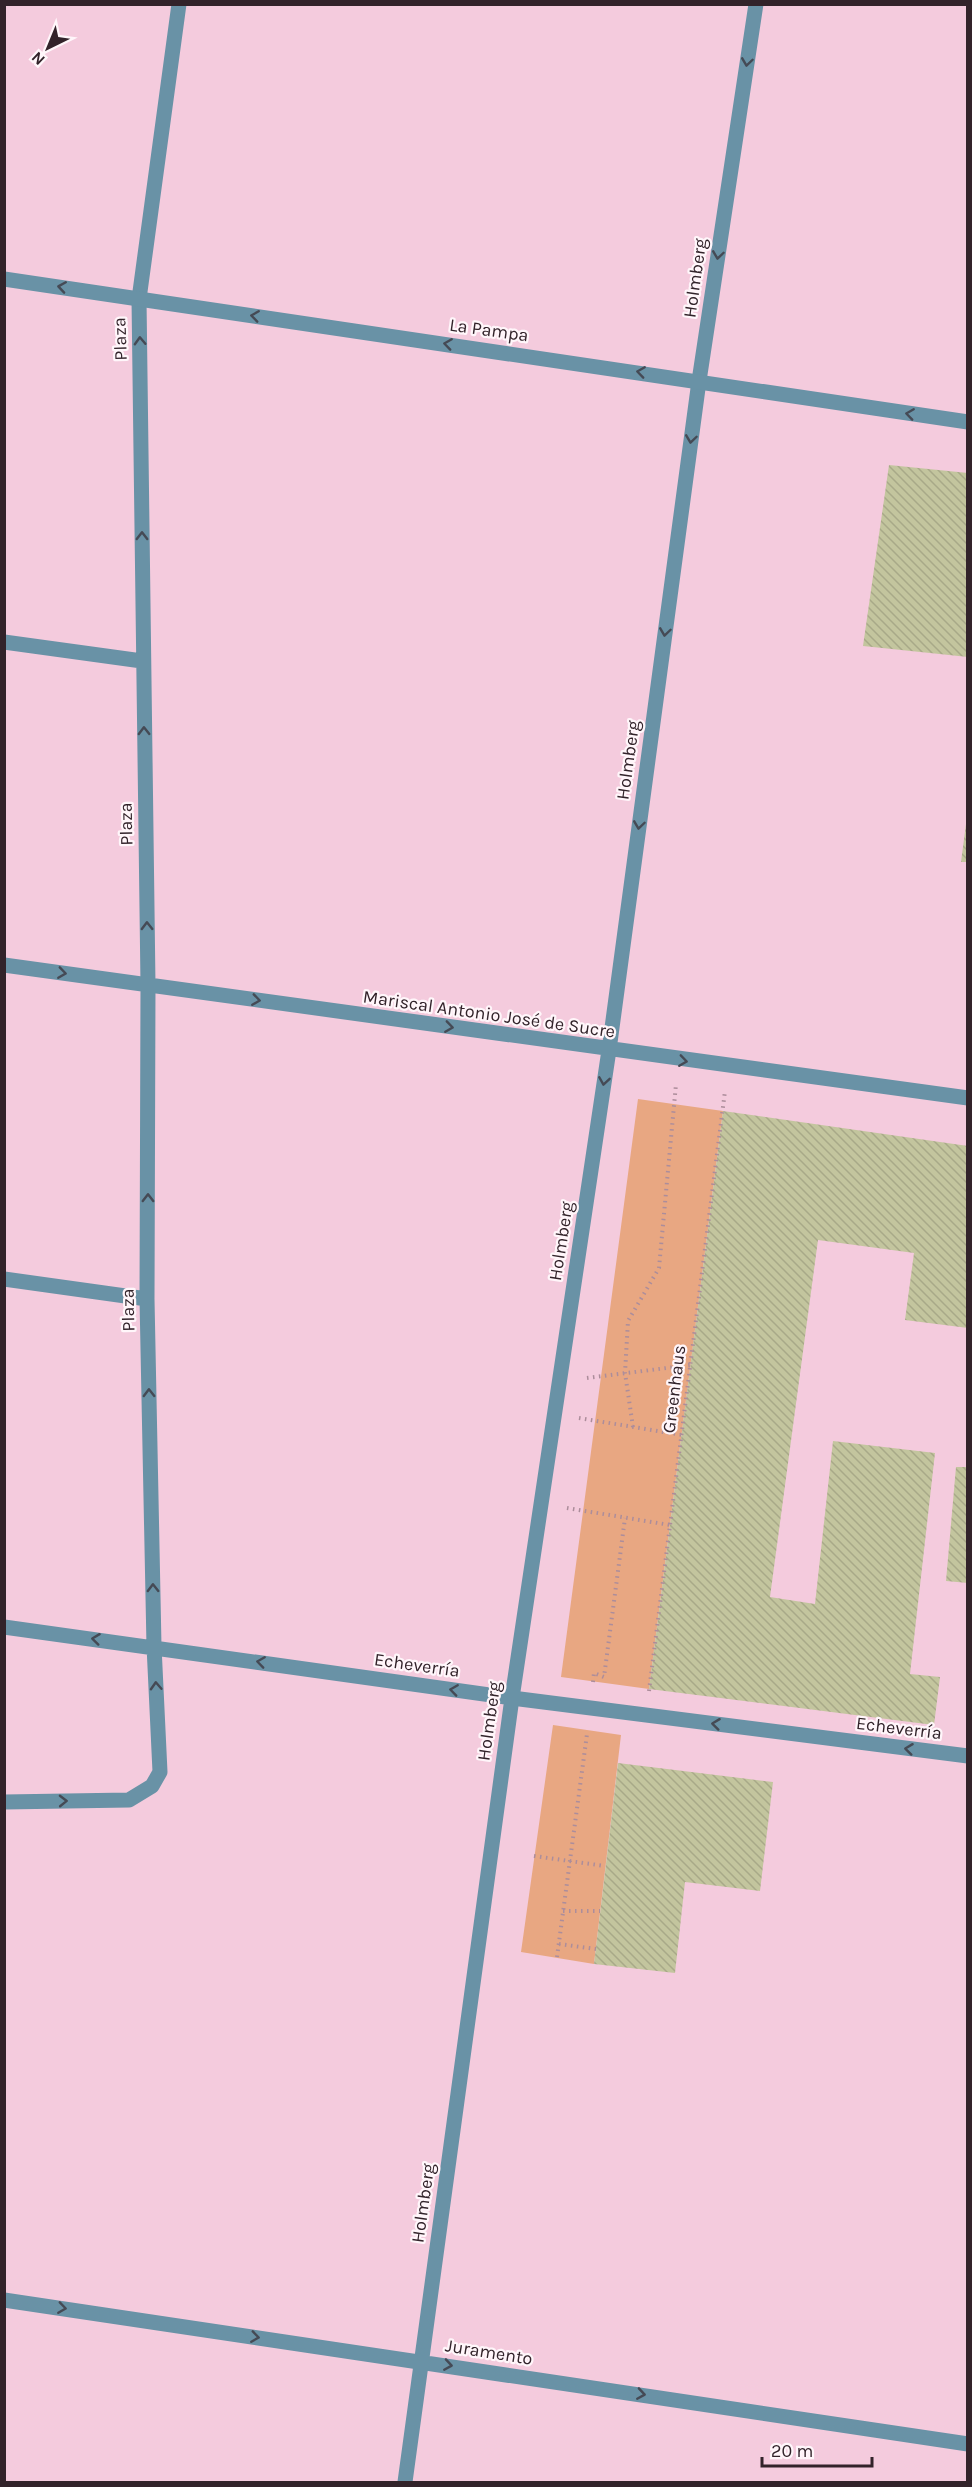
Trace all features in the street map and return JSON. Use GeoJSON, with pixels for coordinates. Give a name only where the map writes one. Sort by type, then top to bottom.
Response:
{"type":"FeatureCollection","features":[{"type":"Feature","properties":{"kind":"street","name":"Plaza"},"geometry":{"type":"LineString","coordinates":[[4,1802],[129,1800],[152,1786],[160,1772],[154,1646],[147,1299],[148,985],[139,299],[179,4]]}},
{"type":"Feature","properties":{"kind":"street","name":"Holmberg"},"geometry":{"type":"LineString","coordinates":[[405,2482],[512,1698],[609,1050],[699,381],[756,4]]}},
{"type":"Feature","properties":{"kind":"street","name":"La Pampa"},"geometry":{"type":"LineString","coordinates":[[4,279],[968,422]]}},
{"type":"Feature","properties":{"kind":"street"},"geometry":{"type":"LineString","coordinates":[[4,642],[142,661]]}},
{"type":"Feature","properties":{"kind":"street","name":"Mariscal Antonio José de Sucre"},"geometry":{"type":"LineString","coordinates":[[4,965],[728,1067],[968,1098]]}},
{"type":"Feature","properties":{"kind":"street"},"geometry":{"type":"LineString","coordinates":[[4,1279],[147,1299]]}},
{"type":"Feature","properties":{"kind":"street","name":"Echeverría"},"geometry":{"type":"LineString","coordinates":[[4,1627],[154,1646],[512,1698],[968,1756]]}},
{"type":"Feature","properties":{"kind":"street","name":"Juramento"},"geometry":{"type":"LineString","coordinates":[[4,2300],[968,2444]]}},
{"type":"Feature","properties":{"kind":"path","name":"Greenhaus"},"geometry":{"type":"LineString","coordinates":[[633,1427],[625,1373],[628,1321],[659,1268],[679,1060]]}},
{"type":"Feature","properties":{"kind":"path","name":"Greenhaus"},"geometry":{"type":"LineString","coordinates":[[646,1715],[728,1067]]}},
{"type":"Feature","properties":{"kind":"path"},"geometry":{"type":"LineString","coordinates":[[559,1381],[691,1365]]}},
{"type":"Feature","properties":{"kind":"path"},"geometry":{"type":"LineString","coordinates":[[554,1414],[682,1435]]}},
{"type":"Feature","properties":{"kind":"path"},"geometry":{"type":"LineString","coordinates":[[541,1504],[670,1525]]}},
{"type":"Feature","properties":{"kind":"path"},"geometry":{"type":"LineString","coordinates":[[557,1957],[594,1673],[604,1677],[625,1518]]}},
{"type":"Feature","properties":{"kind":"path"},"geometry":{"type":"LineString","coordinates":[[534,1856],[605,1866]]}},
{"type":"Feature","properties":{"kind":"path"},"geometry":{"type":"LineString","coordinates":[[563,1911],[600,1911]]}},
{"type":"Feature","properties":{"kind":"path"},"geometry":{"type":"LineString","coordinates":[[559,1944],[596,1949]]}},
{"type":"Feature","properties":{"kind":"shaded area"},"geometry":{"type":"Polygon","coordinates":[[[638,1099],[723,1111],[649,1689],[561,1677],[638,1099]]]}},
{"type":"Feature","properties":{"kind":"shaded area"},"geometry":{"type":"Polygon","coordinates":[[[553,1725],[621,1735],[594,1964],[521,1952],[553,1725]]]}},
{"type":"Feature","properties":{"kind":"building"},"geometry":{"type":"Polygon","coordinates":[[[889,465],[968,473],[968,657],[863,646],[889,465]]]}},
{"type":"Feature","properties":{"kind":"building"},"geometry":{"type":"Polygon","coordinates":[[[966,824],[968,824],[968,862],[961,862],[966,824]]]}},
{"type":"Feature","properties":{"kind":"building"},"geometry":{"type":"Polygon","coordinates":[[[723,1111],[968,1146],[968,1328],[905,1320],[914,1253],[818,1240],[770,1597],[815,1604],[833,1441],[935,1453],[910,1674],[940,1677],[934,1725],[649,1689],[723,1111]]]}},
{"type":"Feature","properties":{"kind":"building"},"geometry":{"type":"Polygon","coordinates":[[[956,1467],[968,1467],[968,1583],[946,1581],[956,1467]]]}},
{"type":"Feature","properties":{"kind":"building"},"geometry":{"type":"Polygon","coordinates":[[[618,1763],[773,1782],[760,1891],[685,1882],[675,1973],[594,1964],[618,1763]]]}}]}
